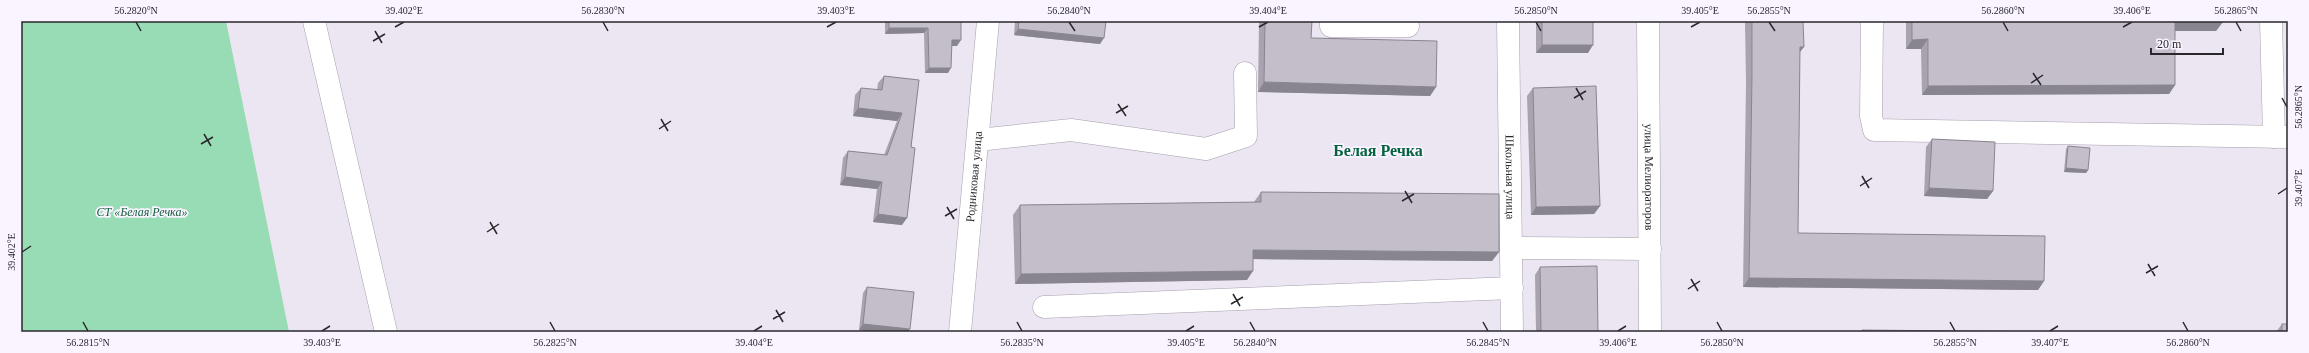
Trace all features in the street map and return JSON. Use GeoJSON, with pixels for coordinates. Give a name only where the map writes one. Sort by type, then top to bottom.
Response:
{"type":"FeatureCollection","features":[{"type":"Feature","properties":{"kind":"street"},"geometry":{"type":"LineString","coordinates":[[314,21],[386,332]]}},
{"type":"Feature","properties":{"kind":"street","name":"Родниковая улица"},"geometry":{"type":"LineString","coordinates":[[960,332],[988,21]]}},
{"type":"Feature","properties":{"kind":"street"},"geometry":{"type":"LineString","coordinates":[[1331,21],[1331,26],[1408,26]]}},
{"type":"Feature","properties":{"kind":"street","name":"Школьная улица"},"geometry":{"type":"LineString","coordinates":[[1508,21],[1512,332]]}},
{"type":"Feature","properties":{"kind":"street","name":"улица Мелиораторов"},"geometry":{"type":"LineString","coordinates":[[1648,21],[1650,332]]}},
{"type":"Feature","properties":{"kind":"street"},"geometry":{"type":"LineString","coordinates":[[1872,21],[1871,116],[1874,130],[2281,137],[2271,21]]}},
{"type":"Feature","properties":{"kind":"street"},"geometry":{"type":"LineString","coordinates":[[978,140],[1070,130],[1206,148],[1246,136],[1245,74]]}},
{"type":"Feature","properties":{"kind":"street"},"geometry":{"type":"LineString","coordinates":[[1511,248],[1650,249]]}},
{"type":"Feature","properties":{"kind":"street"},"geometry":{"type":"LineString","coordinates":[[1044,307],[1512,288]]}},
{"type":"Feature","properties":{"kind":"green space","name":"СТ «Белая Речка»"},"geometry":{"type":"Polygon","coordinates":[[[21,21],[226,21],[289,332],[21,332],[21,21]]]}},
{"type":"Feature","properties":{"kind":"building"},"geometry":{"type":"Polygon","coordinates":[[[889,21],[961,21],[961,40],[952,40],[951,68],[929,68],[928,28],[889,28],[889,21]]]}},
{"type":"Feature","properties":{"kind":"building"},"geometry":{"type":"Polygon","coordinates":[[[1019,21],[1106,21],[1104,38],[1018,29],[1019,21]]]}},
{"type":"Feature","properties":{"kind":"building"},"geometry":{"type":"Polygon","coordinates":[[[1265,21],[1312,21],[1311,38],[1437,41],[1436,87],[1264,82],[1265,21]]]}},
{"type":"Feature","properties":{"kind":"building"},"geometry":{"type":"Polygon","coordinates":[[[1542,21],[1593,21],[1593,45],[1542,45],[1542,21]]]}},
{"type":"Feature","properties":{"kind":"building"},"geometry":{"type":"Polygon","coordinates":[[[1752,21],[1803,21],[1804,47],[1800,47],[1798,233],[2045,236],[2044,281],[1749,278],[1752,21]]]}},
{"type":"Feature","properties":{"kind":"building"},"geometry":{"type":"Polygon","coordinates":[[[1912,21],[2223,22],[2175,22],[2175,85],[1928,86],[1928,39],[1912,40],[1912,21]]]}},
{"type":"Feature","properties":{"kind":"building"},"geometry":{"type":"Polygon","coordinates":[[[884,76],[919,80],[911,147],[915,148],[907,218],[878,214],[882,182],[845,177],[848,151],[887,155],[902,113],[858,108],[861,88],[882,90],[884,76]]]}},
{"type":"Feature","properties":{"kind":"building"},"geometry":{"type":"Polygon","coordinates":[[[1596,86],[1600,206],[1536,207],[1533,88],[1596,86]]]}},
{"type":"Feature","properties":{"kind":"building"},"geometry":{"type":"Polygon","coordinates":[[[1932,139],[1995,142],[1993,191],[1929,188],[1932,139]]]}},
{"type":"Feature","properties":{"kind":"building"},"geometry":{"type":"Polygon","coordinates":[[[2068,146],[2090,148],[2088,170],[2066,168],[2068,146]]]}},
{"type":"Feature","properties":{"kind":"building"},"geometry":{"type":"Polygon","coordinates":[[[1261,192],[1499,194],[1499,252],[1253,250],[1253,271],[1021,274],[1020,205],[1261,202],[1261,192]]]}},
{"type":"Feature","properties":{"kind":"building"},"geometry":{"type":"Polygon","coordinates":[[[1597,266],[1598,332],[1541,332],[1540,267],[1597,266]]]}},
{"type":"Feature","properties":{"kind":"building"},"geometry":{"type":"Polygon","coordinates":[[[867,287],[914,292],[910,329],[863,324],[867,287]]]}},
{"type":"Feature","properties":{"kind":"building"},"geometry":{"type":"Polygon","coordinates":[[[2282,324],[2288,324],[2288,332],[2282,332],[2282,324]]]}},
{"type":"Feature","properties":{"kind":"building"},"geometry":{"type":"Polygon","coordinates":[[[1862,330],[2061,332],[1862,332],[1862,330]]]}},
{"type":"Feature","properties":{"kind":"district","name":"Белая Речка"},"geometry":{"type":"Point","coordinates":[1378,150]}}]}
